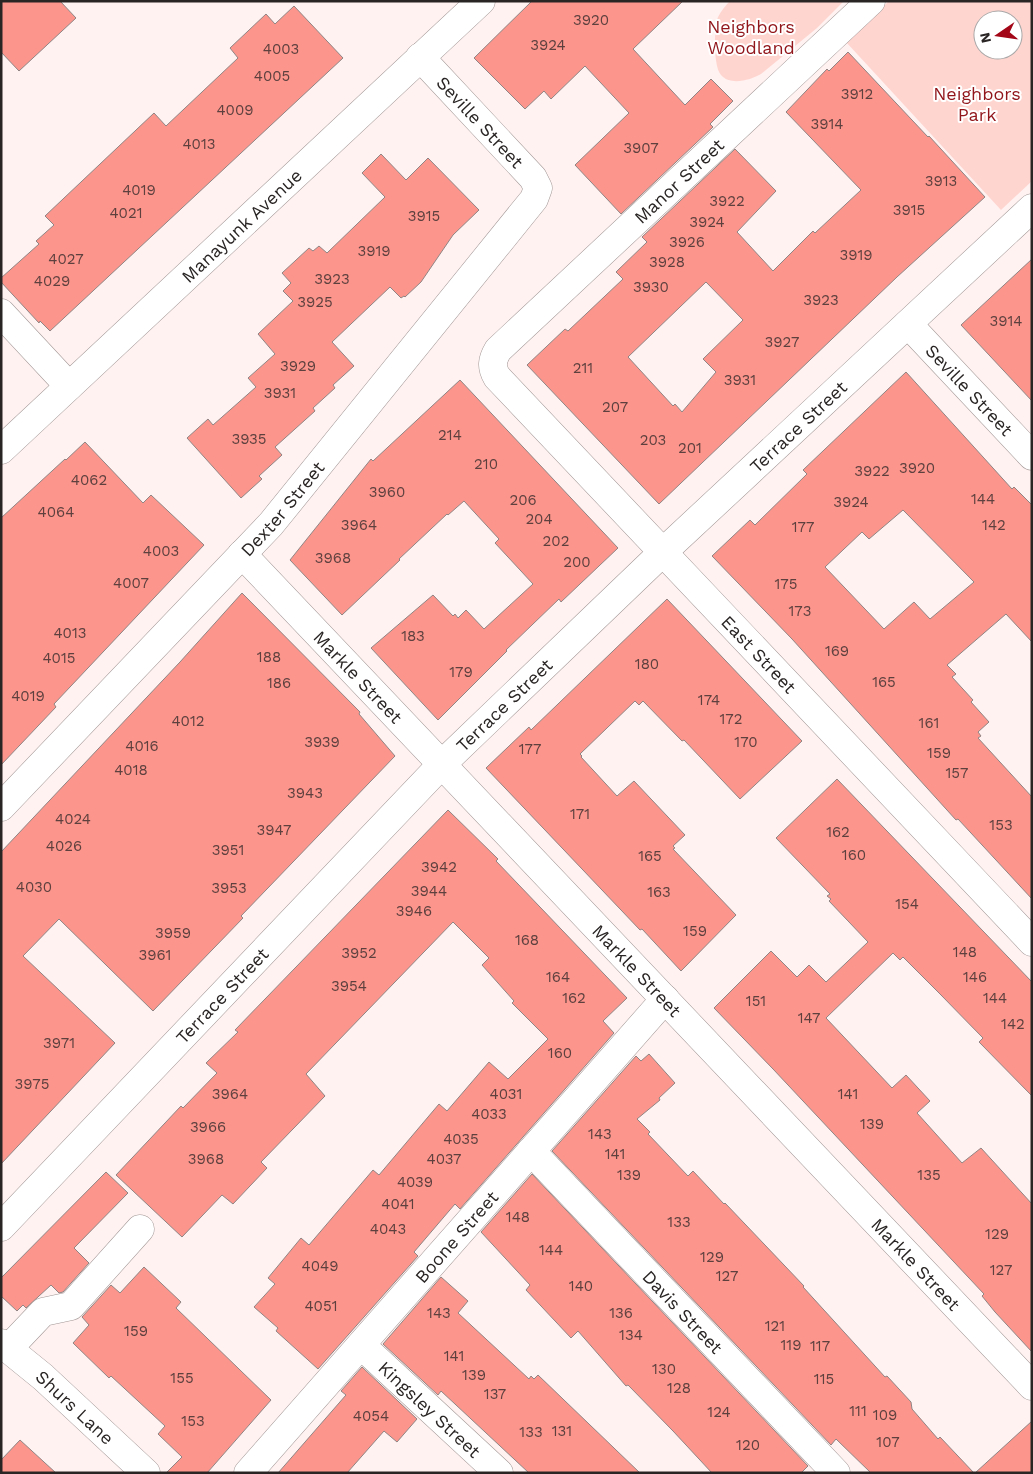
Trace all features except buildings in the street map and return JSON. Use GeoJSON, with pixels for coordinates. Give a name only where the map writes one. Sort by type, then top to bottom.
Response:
{"type":"FeatureCollection","features":[{"type":"Feature","properties":{"kind":"street","name":"Manayunk Avenue"},"geometry":{"type":"LineString","coordinates":[[1,450],[481,1]]}},
{"type":"Feature","properties":{"kind":"street","name":"Manor Street"},"geometry":{"type":"LineString","coordinates":[[493,364],[498,350],[871,1]]}},
{"type":"Feature","properties":{"kind":"street","name":"Seville Street"},"geometry":{"type":"LineString","coordinates":[[420,57],[533,178],[538,188]]}},
{"type":"Feature","properties":{"kind":"street","name":"Dexter Street"},"geometry":{"type":"LineString","coordinates":[[1,808],[271,524],[534,199],[538,188]]}},
{"type":"Feature","properties":{"kind":"street","name":"Terrace Street"},"geometry":{"type":"LineString","coordinates":[[1,1227],[442,764],[663,552],[1032,208]]}},
{"type":"Feature","properties":{"kind":"street"},"geometry":{"type":"LineString","coordinates":[[1,312],[69,386]]}},
{"type":"Feature","properties":{"kind":"street","name":"Seville Street"},"geometry":{"type":"LineString","coordinates":[[908,324],[1032,456]]}},
{"type":"Feature","properties":{"kind":"street","name":"East Street"},"geometry":{"type":"LineString","coordinates":[[493,364],[494,371],[498,377],[1032,942]]}},
{"type":"Feature","properties":{"kind":"street","name":"Markle Street"},"geometry":{"type":"LineString","coordinates":[[242,554],[1032,1386]]}},
{"type":"Feature","properties":{"kind":"street","name":"Boone Street"},"geometry":{"type":"LineString","coordinates":[[248,1473],[665,1000]]}},
{"type":"Feature","properties":{"kind":"street","name":"Davis Street"},"geometry":{"type":"LineString","coordinates":[[531,1151],[836,1473]]}},
{"type":"Feature","properties":{"kind":"street"},"geometry":{"type":"LineString","coordinates":[[5,1346],[43,1312],[71,1306],[140,1229]]}},
{"type":"Feature","properties":{"kind":"street","name":"Kingsley Street"},"geometry":{"type":"LineString","coordinates":[[360,1345],[499,1473]]}},
{"type":"Feature","properties":{"kind":"street","name":"Shurs Lane"},"geometry":{"type":"LineString","coordinates":[[5,1346],[44,1377],[146,1473]]}},
{"type":"Feature","properties":{"kind":"green space","name":"Neighbors Woodland"},"geometry":{"type":"Polygon","coordinates":[[[730,1],[844,1],[817,28],[761,74],[746,80],[735,81],[721,75],[715,56],[718,17],[730,1]]]}},
{"type":"Feature","properties":{"kind":"green space","name":"Neighbors Park"},"geometry":{"type":"Polygon","coordinates":[[[889,1],[1032,1],[1032,181],[1001,210],[846,42],[889,1]]]}}]}
